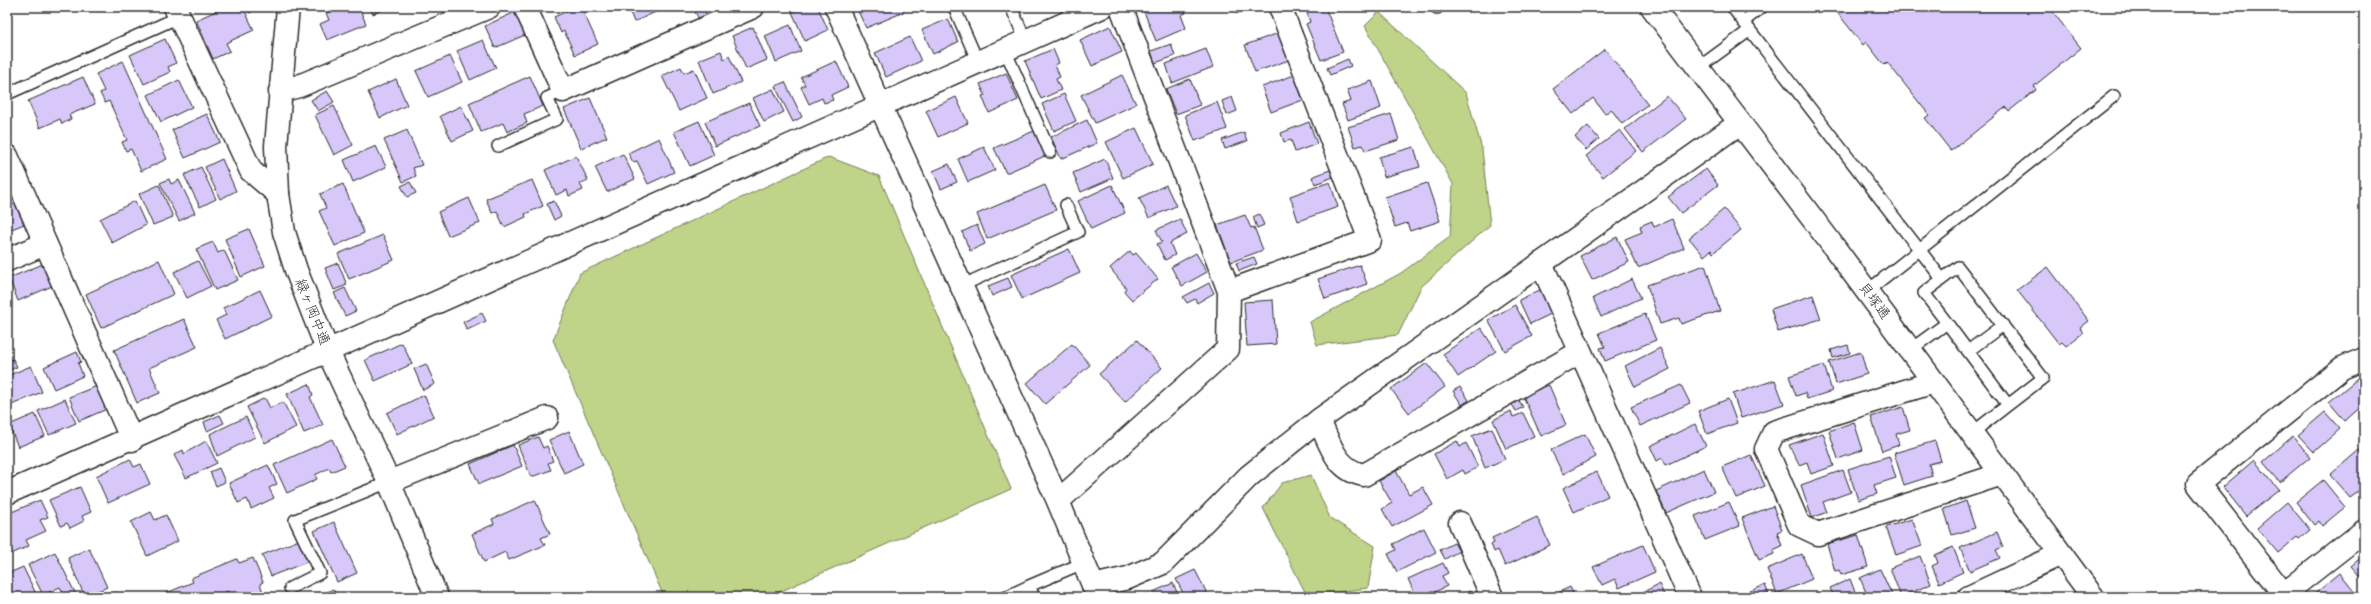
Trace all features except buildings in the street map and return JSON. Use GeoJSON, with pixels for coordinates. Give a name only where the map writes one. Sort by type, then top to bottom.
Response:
{"type":"FeatureCollection","features":[{"type":"Feature","properties":{"kind":"street","name":"緑ヶ岡中通"},"geometry":{"type":"LineString","coordinates":[[288,7],[276,146],[278,194],[284,232],[296,270],[328,352],[389,482],[437,597]]}},
{"type":"Feature","properties":{"kind":"street"},"geometry":{"type":"LineString","coordinates":[[280,91],[299,86],[489,7]]}},
{"type":"Feature","properties":{"kind":"street"},"geometry":{"type":"LineString","coordinates":[[525,7],[563,91],[753,7]]}},
{"type":"Feature","properties":{"kind":"street"},"geometry":{"type":"LineString","coordinates":[[836,7],[879,106],[1058,501],[1095,591],[1163,563],[1249,476],[1319,420],[1740,123]]}},
{"type":"Feature","properties":{"kind":"street"},"geometry":{"type":"LineString","coordinates":[[7,493],[132,440],[1026,41],[1070,14],[1102,7]]}},
{"type":"Feature","properties":{"kind":"street"},"geometry":{"type":"LineString","coordinates":[[1058,501],[1228,349],[1229,291],[1122,7]]}},
{"type":"Feature","properties":{"kind":"street"},"geometry":{"type":"LineString","coordinates":[[1229,291],[1370,240],[1280,7]]}},
{"type":"Feature","properties":{"kind":"street","name":"貝塚通"},"geometry":{"type":"LineString","coordinates":[[1652,7],[1934,382],[2093,597]]}},
{"type":"Feature","properties":{"kind":"street"},"geometry":{"type":"LineString","coordinates":[[177,12],[251,171],[278,194]]}},
{"type":"Feature","properties":{"kind":"street"},"geometry":{"type":"LineString","coordinates":[[8,159],[132,440]]}},
{"type":"Feature","properties":{"kind":"street"},"geometry":{"type":"LineString","coordinates":[[7,260],[45,244]]}},
{"type":"Feature","properties":{"kind":"street"},"geometry":{"type":"LineString","coordinates":[[1541,263],[1690,597]]}},
{"type":"Feature","properties":{"kind":"street"},"geometry":{"type":"LineString","coordinates":[[1319,420],[1337,460],[1352,473],[1364,475],[1580,352]]}},
{"type":"Feature","properties":{"kind":"street"},"geometry":{"type":"LineString","coordinates":[[2364,359],[2342,368],[2198,484],[2285,595],[2364,531]]}},
{"type":"Feature","properties":{"kind":"street"},"geometry":{"type":"LineString","coordinates":[[1934,382],[1774,432],[1766,449],[1799,525],[1818,534],[2002,474]]}},
{"type":"Feature","properties":{"kind":"street"},"geometry":{"type":"LineString","coordinates":[[389,482],[547,418]]}},
{"type":"Feature","properties":{"kind":"street"},"geometry":{"type":"LineString","coordinates":[[1460,524],[1492,597]]}},
{"type":"Feature","properties":{"kind":"street"},"geometry":{"type":"LineString","coordinates":[[1969,597],[2061,554]]}},
{"type":"Feature","properties":{"kind":"lane"},"geometry":{"type":"LineString","coordinates":[[954,7],[978,62]]}},
{"type":"Feature","properties":{"kind":"lane"},"geometry":{"type":"LineString","coordinates":[[1011,7],[1026,41]]}},
{"type":"Feature","properties":{"kind":"lane"},"geometry":{"type":"LineString","coordinates":[[1732,7],[1942,279]]}},
{"type":"Feature","properties":{"kind":"lane"},"geometry":{"type":"LineString","coordinates":[[1698,68],[1746,26],[1762,7]]}},
{"type":"Feature","properties":{"kind":"lane"},"geometry":{"type":"LineString","coordinates":[[7,94],[177,12]]}},
{"type":"Feature","properties":{"kind":"lane"},"geometry":{"type":"LineString","coordinates":[[1005,50],[1050,152]]}},
{"type":"Feature","properties":{"kind":"lane"},"geometry":{"type":"LineString","coordinates":[[498,146],[557,120],[547,98],[563,91]]}},
{"type":"Feature","properties":{"kind":"lane"},"geometry":{"type":"LineString","coordinates":[[1866,292],[2114,96]]}},
{"type":"Feature","properties":{"kind":"lane"},"geometry":{"type":"LineString","coordinates":[[961,286],[1078,232],[1066,205]]}},
{"type":"Feature","properties":{"kind":"lane"},"geometry":{"type":"LineString","coordinates":[[1972,433],[2043,378],[1958,267],[1924,293],[2008,405]]}},
{"type":"Feature","properties":{"kind":"lane"},"geometry":{"type":"LineString","coordinates":[[1910,350],[1947,323]]}},
{"type":"Feature","properties":{"kind":"lane"},"geometry":{"type":"LineString","coordinates":[[1968,351],[2003,325]]}},
{"type":"Feature","properties":{"kind":"lane"},"geometry":{"type":"LineString","coordinates":[[290,588],[320,573],[295,520],[389,482]]}},
{"type":"Feature","properties":{"kind":"lane"},"geometry":{"type":"LineString","coordinates":[[1006,597],[1083,563]]}},
{"type":"Feature","properties":{"kind":"lane"},"geometry":{"type":"LineString","coordinates":[[1029,586],[1034,597]]}},
{"type":"Feature","properties":{"kind":"green space"},"geometry":{"type":"Polygon","coordinates":[[[1379,12],[1466,93],[1482,149],[1490,225],[1421,287],[1398,335],[1317,345],[1310,322],[1401,273],[1450,237],[1453,184],[1365,26],[1379,12]]]}},
{"type":"Feature","properties":{"kind":"green space"},"geometry":{"type":"Polygon","coordinates":[[[829,157],[879,176],[1011,489],[768,597],[664,597],[553,340],[580,273],[829,157]]]}},
{"type":"Feature","properties":{"kind":"green space"},"geometry":{"type":"Polygon","coordinates":[[[1311,475],[1330,518],[1375,546],[1368,588],[1307,596],[1263,508],[1282,483],[1311,475]]]}}]}
